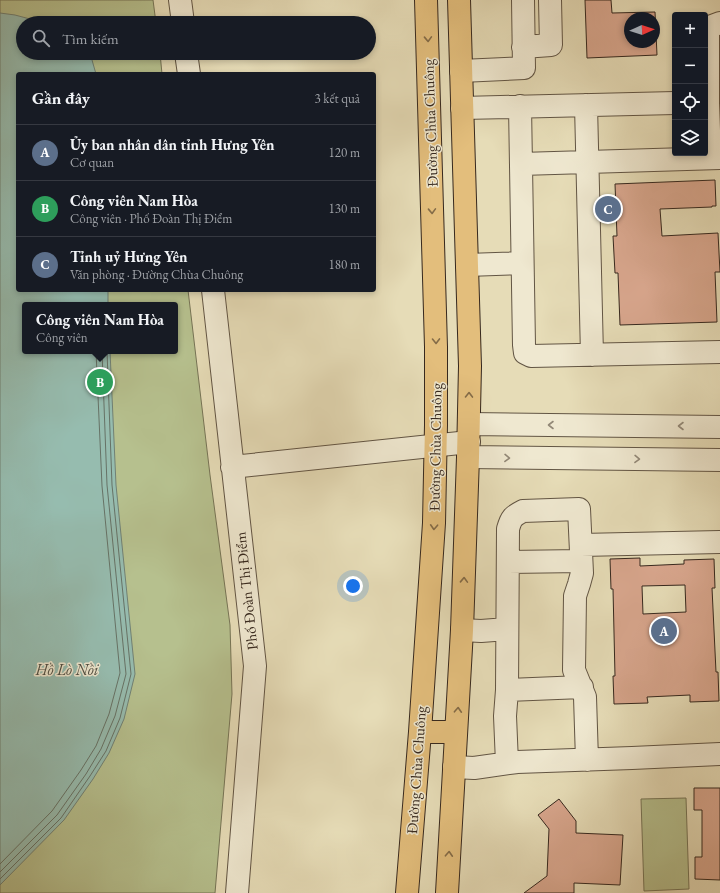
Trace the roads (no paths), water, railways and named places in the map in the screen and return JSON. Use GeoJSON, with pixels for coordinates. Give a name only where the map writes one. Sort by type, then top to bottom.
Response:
{"type":"FeatureCollection","features":[{"type":"Feature","properties":{"kind":"main road","name":"Đường Chùa Chuông"},"geometry":{"type":"LineString","coordinates":[[407,893],[420,732],[434,523],[436,347],[426,0]]}},
{"type":"Feature","properties":{"kind":"main road"},"geometry":{"type":"LineString","coordinates":[[447,893],[462,630],[470,366],[459,0]]}},
{"type":"Feature","properties":{"kind":"main road"},"geometry":{"type":"LineString","coordinates":[[431,155],[464,154]]}},
{"type":"Feature","properties":{"kind":"main road"},"geometry":{"type":"LineString","coordinates":[[420,732],[456,732]]}},
{"type":"Feature","properties":{"kind":"street"},"geometry":{"type":"LineString","coordinates":[[180,0],[182,16]]}},
{"type":"Feature","properties":{"kind":"street"},"geometry":{"type":"LineString","coordinates":[[461,71],[524,68],[523,0]]}},
{"type":"Feature","properties":{"kind":"street"},"geometry":{"type":"LineString","coordinates":[[523,47],[551,45],[550,0]]}},
{"type":"Feature","properties":{"kind":"street"},"geometry":{"type":"LineString","coordinates":[[708,94],[714,69],[708,32],[712,26],[720,23]]}},
{"type":"Feature","properties":{"kind":"street"},"geometry":{"type":"LineString","coordinates":[[187,60],[189,72]]}},
{"type":"Feature","properties":{"kind":"street"},"geometry":{"type":"LineString","coordinates":[[462,108],[672,103]]}},
{"type":"Feature","properties":{"kind":"street"},"geometry":{"type":"LineString","coordinates":[[586,105],[592,355]]}},
{"type":"Feature","properties":{"kind":"street"},"geometry":{"type":"LineString","coordinates":[[520,106],[525,353],[531,356],[720,352]]}},
{"type":"Feature","properties":{"kind":"street"},"geometry":{"type":"LineString","coordinates":[[521,164],[715,158],[708,115]]}},
{"type":"Feature","properties":{"kind":"street"},"geometry":{"type":"LineString","coordinates":[[467,265],[522,263]]}},
{"type":"Feature","properties":{"kind":"street","name":"Phố Đoàn Thị Điểm"},"geometry":{"type":"LineString","coordinates":[[213,292],[255,666],[237,893]]}},
{"type":"Feature","properties":{"kind":"street"},"geometry":{"type":"LineString","coordinates":[[232,466],[435,446],[468,441],[720,427]]}},
{"type":"Feature","properties":{"kind":"street"},"geometry":{"type":"LineString","coordinates":[[468,441],[720,460]]}},
{"type":"Feature","properties":{"kind":"street"},"geometry":{"type":"LineString","coordinates":[[507,763],[505,716],[508,528],[510,520],[515,515],[523,511],[579,509],[582,573],[575,596],[574,670],[585,697],[587,760]]}},
{"type":"Feature","properties":{"kind":"street"},"geometry":{"type":"LineString","coordinates":[[508,562],[581,553],[720,542]]}},
{"type":"Feature","properties":{"kind":"street"},"geometry":{"type":"LineString","coordinates":[[462,630],[507,629]]}},
{"type":"Feature","properties":{"kind":"street"},"geometry":{"type":"LineString","coordinates":[[506,690],[582,687]]}},
{"type":"Feature","properties":{"kind":"street"},"geometry":{"type":"LineString","coordinates":[[454,767],[474,768],[517,762],[720,754]]}},
{"type":"Feature","properties":{"kind":"water","name":"Hồ Lò Nồi"},"geometry":{"type":"Polygon","coordinates":[[[0,13],[19,16],[16,16],[16,60],[92,60],[95,72],[16,72],[16,292],[108,292],[108,302],[22,302],[22,354],[110,354],[116,485],[135,674],[124,719],[109,753],[93,779],[64,820],[0,885],[0,13]]]}},
{"type":"Feature","properties":{"kind":"place","name":"Tỉnh uỷ Hưng Yên"},"geometry":{"type":"Point","coordinates":[608,209]}},
{"type":"Feature","properties":{"kind":"place","name":"Công viên Nam Hòa"},"geometry":{"type":"Point","coordinates":[100,382]}},
{"type":"Feature","properties":{"kind":"place","name":"Ủy ban nhân dân tỉnh Hưng Yên"},"geometry":{"type":"Point","coordinates":[664,631]}}]}
